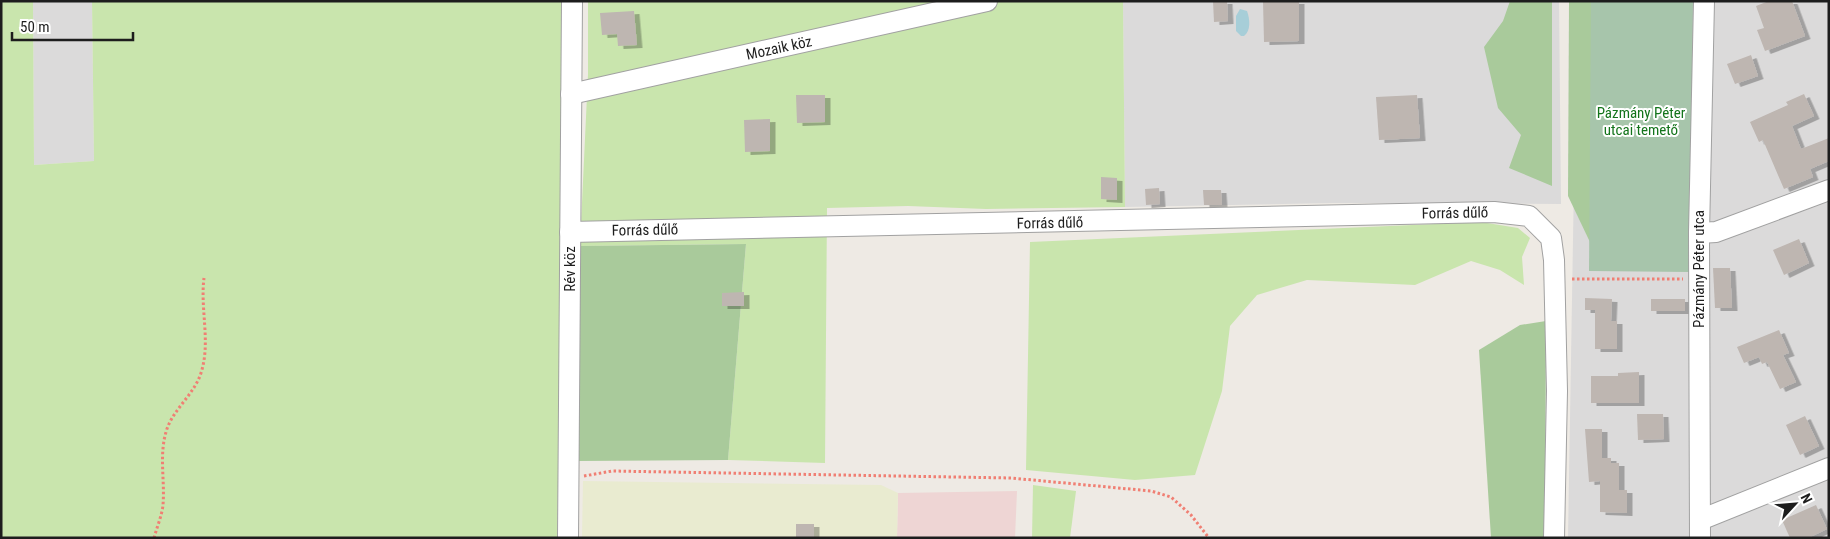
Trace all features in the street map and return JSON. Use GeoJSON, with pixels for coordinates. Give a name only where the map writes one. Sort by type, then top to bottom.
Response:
{"type":"FeatureCollection","features":[{"type":"Feature","properties":{"kind":"street","name":"Rév köz"},"geometry":{"type":"LineString","coordinates":[[568,538],[572,1]]}},
{"type":"Feature","properties":{"kind":"street","name":"Mozaik köz"},"geometry":{"type":"LineString","coordinates":[[571,94],[987,1]]}},
{"type":"Feature","properties":{"kind":"street","name":"Pázmány Péter utca"},"geometry":{"type":"LineString","coordinates":[[1700,529],[1699,233],[1704,1]]}},
{"type":"Feature","properties":{"kind":"street"},"geometry":{"type":"LineString","coordinates":[[1699,233],[1716,232],[1829,190]]}},
{"type":"Feature","properties":{"kind":"street","name":"Forrás dűlő"},"geometry":{"type":"LineString","coordinates":[[570,232],[1494,212],[1529,216],[1551,238],[1554,279]]}},
{"type":"Feature","properties":{"kind":"street"},"geometry":{"type":"LineString","coordinates":[[1554,279],[1557,391],[1554,538]]}},
{"type":"Feature","properties":{"kind":"street"},"geometry":{"type":"LineString","coordinates":[[1700,529],[1829,468]]}},
{"type":"Feature","properties":{"kind":"path"},"geometry":{"type":"LineString","coordinates":[[154,538],[163,507],[162,454],[166,431],[179,407],[188,397],[200,376],[204,363],[206,344],[202,294],[204,278]]}},
{"type":"Feature","properties":{"kind":"path"},"geometry":{"type":"LineString","coordinates":[[1554,279],[1699,279]]}},
{"type":"Feature","properties":{"kind":"path"},"geometry":{"type":"LineString","coordinates":[[568,478],[612,471],[1001,478],[1151,491],[1171,497],[1191,515],[1208,538]]}},
{"type":"Feature","properties":{"kind":"shaded area"},"geometry":{"type":"Polygon","coordinates":[[[33,1],[92,1],[94,161],[34,165],[33,1]]]}},
{"type":"Feature","properties":{"kind":"shaded area"},"geometry":{"type":"Polygon","coordinates":[[[1123,1],[1559,1],[1561,204],[1333,203],[1125,207],[1123,1]]]}},
{"type":"Feature","properties":{"kind":"shaded area"},"geometry":{"type":"Polygon","coordinates":[[[1577,1],[1829,1],[1829,538],[1568,538],[1577,1]]]}},
{"type":"Feature","properties":{"kind":"shaded area"},"geometry":{"type":"Polygon","coordinates":[[[1017,491],[1015,538],[897,538],[898,493],[1017,491]]]}},
{"type":"Feature","properties":{"kind":"green space"},"geometry":{"type":"Polygon","coordinates":[[[1,1],[33,1],[34,165],[94,161],[92,1],[567,1],[557,538],[1,538],[1,1]]]}},
{"type":"Feature","properties":{"kind":"green space"},"geometry":{"type":"Polygon","coordinates":[[[588,1],[1123,1],[1125,207],[986,209],[908,206],[827,208],[825,463],[728,460],[746,244],[580,246],[588,74],[588,1]]]}},
{"type":"Feature","properties":{"kind":"green space"},"geometry":{"type":"Polygon","coordinates":[[[1510,1],[1552,1],[1552,186],[1509,168],[1521,135],[1498,108],[1484,47],[1503,21],[1510,1]]]}},
{"type":"Feature","properties":{"kind":"green space"},"geometry":{"type":"Polygon","coordinates":[[[1569,1],[1675,1],[1599,261],[1568,196],[1569,1]]]}},
{"type":"Feature","properties":{"kind":"green space","name":"Pázmány Péter utcai temető"},"geometry":{"type":"Polygon","coordinates":[[[1591,1],[1693,1],[1690,272],[1589,271],[1591,1]]]}},
{"type":"Feature","properties":{"kind":"green space"},"geometry":{"type":"Polygon","coordinates":[[[1481,222],[1518,228],[1530,238],[1522,257],[1524,285],[1500,270],[1471,261],[1415,285],[1307,280],[1257,295],[1230,326],[1222,391],[1195,475],[1135,480],[1026,470],[1030,242],[1481,222]]]}},
{"type":"Feature","properties":{"kind":"green space"},"geometry":{"type":"Polygon","coordinates":[[[746,244],[728,460],[578,461],[580,246],[746,244]]]}},
{"type":"Feature","properties":{"kind":"green space"},"geometry":{"type":"Polygon","coordinates":[[[1546,321],[1545,538],[1491,538],[1479,350],[1520,325],[1546,321]]]}},
{"type":"Feature","properties":{"kind":"green space"},"geometry":{"type":"Polygon","coordinates":[[[583,481],[881,485],[898,493],[897,538],[582,538],[583,481]]]}},
{"type":"Feature","properties":{"kind":"green space"},"geometry":{"type":"Polygon","coordinates":[[[1033,485],[1076,491],[1070,538],[1032,538],[1033,485]]]}},
{"type":"Feature","properties":{"kind":"water"},"geometry":{"type":"Polygon","coordinates":[[[1240,9],[1247,11],[1249,18],[1249,28],[1244,36],[1241,36],[1236,31],[1236,16],[1240,9]]]}},
{"type":"Feature","properties":{"kind":"building"},"geometry":{"type":"Polygon","coordinates":[[[1213,1],[1227,1],[1228,21],[1214,22],[1213,1]]]}},
{"type":"Feature","properties":{"kind":"building"},"geometry":{"type":"Polygon","coordinates":[[[1263,1],[1299,1],[1299,41],[1264,42],[1263,1]]]}},
{"type":"Feature","properties":{"kind":"building"},"geometry":{"type":"Polygon","coordinates":[[[1769,1],[1792,1],[1805,36],[1765,51],[1757,30],[1764,28],[1756,6],[1769,1]]]}},
{"type":"Feature","properties":{"kind":"building"},"geometry":{"type":"Polygon","coordinates":[[[634,11],[637,45],[618,46],[617,34],[602,35],[600,13],[634,11]]]}},
{"type":"Feature","properties":{"kind":"building"},"geometry":{"type":"Polygon","coordinates":[[[1751,55],[1758,76],[1735,84],[1727,64],[1751,55]]]}},
{"type":"Feature","properties":{"kind":"building"},"geometry":{"type":"Polygon","coordinates":[[[1804,94],[1814,116],[1792,126],[1801,149],[1829,138],[1829,161],[1810,169],[1813,177],[1784,189],[1763,140],[1759,142],[1750,122],[1788,105],[1786,102],[1804,94]]]}},
{"type":"Feature","properties":{"kind":"building"},"geometry":{"type":"Polygon","coordinates":[[[796,95],[825,95],[825,122],[797,123],[796,95]]]}},
{"type":"Feature","properties":{"kind":"building"},"geometry":{"type":"Polygon","coordinates":[[[1417,95],[1420,138],[1379,140],[1376,97],[1417,95]]]}},
{"type":"Feature","properties":{"kind":"building"},"geometry":{"type":"Polygon","coordinates":[[[770,119],[770,151],[745,152],[744,120],[770,119]]]}},
{"type":"Feature","properties":{"kind":"building"},"geometry":{"type":"Polygon","coordinates":[[[1101,177],[1117,178],[1117,200],[1101,199],[1101,177]]]}},
{"type":"Feature","properties":{"kind":"building"},"geometry":{"type":"Polygon","coordinates":[[[1159,188],[1160,204],[1146,205],[1145,189],[1159,188]]]}},
{"type":"Feature","properties":{"kind":"building"},"geometry":{"type":"Polygon","coordinates":[[[1203,190],[1221,190],[1222,205],[1204,205],[1203,190]]]}},
{"type":"Feature","properties":{"kind":"building"},"geometry":{"type":"Polygon","coordinates":[[[1799,239],[1809,263],[1784,275],[1773,250],[1799,239]]]}},
{"type":"Feature","properties":{"kind":"building"},"geometry":{"type":"Polygon","coordinates":[[[1713,268],[1730,268],[1732,308],[1715,308],[1713,268]]]}},
{"type":"Feature","properties":{"kind":"building"},"geometry":{"type":"Polygon","coordinates":[[[744,292],[744,306],[722,306],[722,293],[744,292]]]}},
{"type":"Feature","properties":{"kind":"building"},"geometry":{"type":"Polygon","coordinates":[[[1585,298],[1612,299],[1611,321],[1617,321],[1617,349],[1595,349],[1595,310],[1585,310],[1585,298]]]}},
{"type":"Feature","properties":{"kind":"building"},"geometry":{"type":"Polygon","coordinates":[[[1651,299],[1685,299],[1685,311],[1651,311],[1651,299]]]}},
{"type":"Feature","properties":{"kind":"building"},"geometry":{"type":"Polygon","coordinates":[[[1779,330],[1789,353],[1783,355],[1796,382],[1780,389],[1767,362],[1762,364],[1759,357],[1744,363],[1737,347],[1779,330]]]}},
{"type":"Feature","properties":{"kind":"building"},"geometry":{"type":"Polygon","coordinates":[[[1639,372],[1639,403],[1591,403],[1591,376],[1618,376],[1618,373],[1639,372]]]}},
{"type":"Feature","properties":{"kind":"building"},"geometry":{"type":"Polygon","coordinates":[[[1637,414],[1663,414],[1664,439],[1638,440],[1637,414]]]}},
{"type":"Feature","properties":{"kind":"building"},"geometry":{"type":"Polygon","coordinates":[[[1805,416],[1819,446],[1800,455],[1786,425],[1805,416]]]}},
{"type":"Feature","properties":{"kind":"building"},"geometry":{"type":"Polygon","coordinates":[[[1585,429],[1602,429],[1602,458],[1611,458],[1611,463],[1619,463],[1619,490],[1627,490],[1627,513],[1600,512],[1600,481],[1589,482],[1585,429]]]}},
{"type":"Feature","properties":{"kind":"building"},"geometry":{"type":"Polygon","coordinates":[[[1816,505],[1827,529],[1808,538],[1790,538],[1782,520],[1816,505]]]}},
{"type":"Feature","properties":{"kind":"building"},"geometry":{"type":"Polygon","coordinates":[[[796,524],[814,524],[814,538],[796,538],[796,524]]]}}]}
